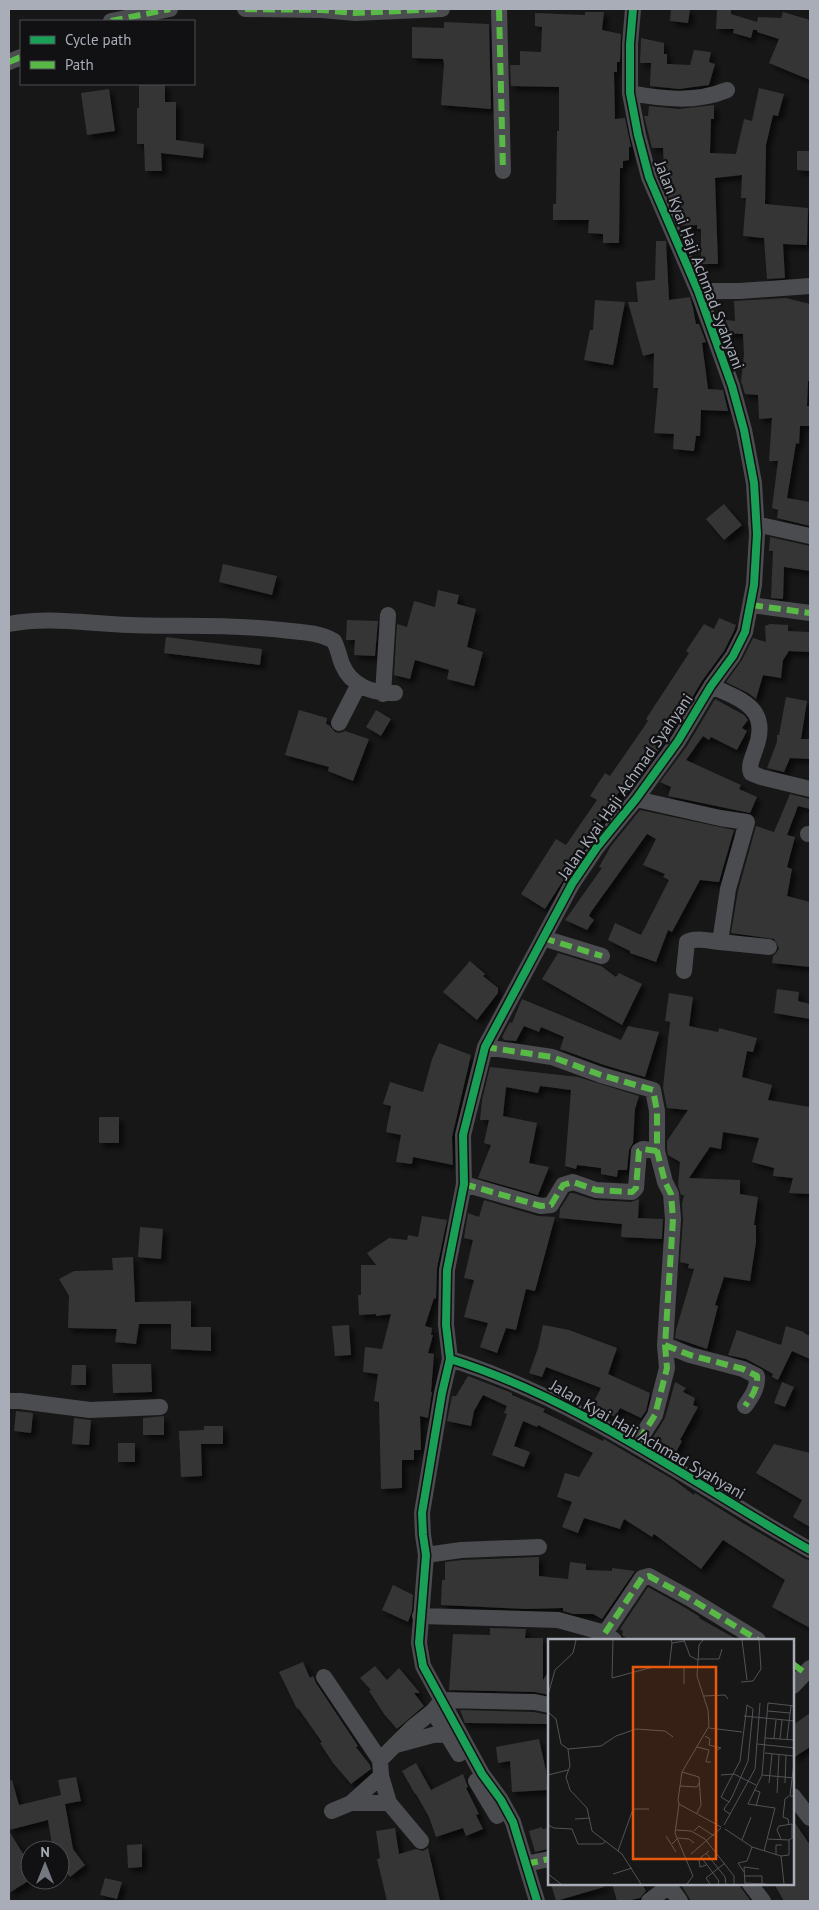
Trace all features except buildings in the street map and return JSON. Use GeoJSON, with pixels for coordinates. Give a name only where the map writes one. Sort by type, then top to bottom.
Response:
{"type":"FeatureCollection","features":[{"type":"Feature","properties":{"kind":"street"},"geometry":{"type":"LineString","coordinates":[[116,20],[170,9]]}},
{"type":"Feature","properties":{"kind":"street"},"geometry":{"type":"LineString","coordinates":[[245,9],[355,11],[442,9]]}},
{"type":"Feature","properties":{"kind":"street"},"geometry":{"type":"LineString","coordinates":[[499,9],[503,171]]}},
{"type":"Feature","properties":{"kind":"street","name":"Jalan Kyai Haji Achmad Syahyani"},"geometry":{"type":"LineString","coordinates":[[633,9],[630,44],[630,93],[649,177],[698,291],[732,386],[744,430],[754,483],[756,524],[754,585],[746,632],[733,656],[678,741],[636,799],[597,847],[572,884],[486,1047],[463,1135],[464,1184],[447,1270],[446,1325],[450,1359],[480,1368],[537,1392],[636,1445],[810,1550]]}},
{"type":"Feature","properties":{"kind":"street"},"geometry":{"type":"LineString","coordinates":[[630,93],[662,98],[705,98],[726,90]]}},
{"type":"Feature","properties":{"kind":"street"},"geometry":{"type":"LineString","coordinates":[[698,291],[740,291],[810,286]]}},
{"type":"Feature","properties":{"kind":"street"},"geometry":{"type":"LineString","coordinates":[[756,524],[810,536]]}},
{"type":"Feature","properties":{"kind":"street"},"geometry":{"type":"LineString","coordinates":[[751,605],[810,613]]}},
{"type":"Feature","properties":{"kind":"street"},"geometry":{"type":"LineString","coordinates":[[9,624],[27,621],[59,620],[130,625],[222,625],[316,634],[334,641],[347,672],[359,684],[372,692],[389,694],[388,615]]}},
{"type":"Feature","properties":{"kind":"street"},"geometry":{"type":"LineString","coordinates":[[339,723],[359,684]]}},
{"type":"Feature","properties":{"kind":"street"},"geometry":{"type":"LineString","coordinates":[[712,686],[746,702],[758,715],[760,732],[750,764],[751,772],[761,777],[810,789]]}},
{"type":"Feature","properties":{"kind":"street"},"geometry":{"type":"LineString","coordinates":[[636,799],[747,822],[728,889],[720,942]]}},
{"type":"Feature","properties":{"kind":"street"},"geometry":{"type":"LineString","coordinates":[[543,938],[602,956]]}},
{"type":"Feature","properties":{"kind":"street"},"geometry":{"type":"LineString","coordinates":[[684,971],[687,942],[690,940],[769,947]]}},
{"type":"Feature","properties":{"kind":"street"},"geometry":{"type":"LineString","coordinates":[[486,1047],[552,1057],[601,1075],[653,1090],[657,1111],[657,1151],[665,1182],[672,1194],[673,1219],[665,1344],[667,1368],[655,1415],[636,1445]]}},
{"type":"Feature","properties":{"kind":"street"},"geometry":{"type":"LineString","coordinates":[[464,1184],[541,1206],[550,1205],[563,1185],[574,1182],[596,1190],[632,1192],[636,1188],[638,1151],[643,1149],[657,1151]]}},
{"type":"Feature","properties":{"kind":"street"},"geometry":{"type":"LineString","coordinates":[[665,1344],[690,1355],[743,1369],[757,1376],[758,1383],[746,1406]]}},
{"type":"Feature","properties":{"kind":"street"},"geometry":{"type":"LineString","coordinates":[[450,1359],[442,1393],[422,1513],[426,1555],[419,1643],[423,1666],[448,1734],[496,1816]]}},
{"type":"Feature","properties":{"kind":"street"},"geometry":{"type":"LineString","coordinates":[[9,1402],[20,1401],[90,1410],[160,1407]]}},
{"type":"Feature","properties":{"kind":"street"},"geometry":{"type":"LineString","coordinates":[[426,1555],[462,1550],[540,1547]]}},
{"type":"Feature","properties":{"kind":"street"},"geometry":{"type":"LineString","coordinates":[[420,1616],[558,1620],[609,1637],[642,1578],[649,1576],[756,1639]]}},
{"type":"Feature","properties":{"kind":"street"},"geometry":{"type":"LineString","coordinates":[[794,1684],[803,1668]]}},
{"type":"Feature","properties":{"kind":"street"},"geometry":{"type":"LineString","coordinates":[[324,1676],[380,1760],[381,1776],[389,1803],[422,1841]]}},
{"type":"Feature","properties":{"kind":"street"},"geometry":{"type":"LineString","coordinates":[[380,1760],[438,1706],[535,1702],[548,1705]]}},
{"type":"Feature","properties":{"kind":"street"},"geometry":{"type":"LineString","coordinates":[[438,1706],[501,1800],[513,1822],[537,1901]]}},
{"type":"Feature","properties":{"kind":"street"},"geometry":{"type":"LineString","coordinates":[[394,1745],[433,1735],[448,1734]]}},
{"type":"Feature","properties":{"kind":"street"},"geometry":{"type":"LineString","coordinates":[[332,1811],[351,1803],[381,1776]]}},
{"type":"Feature","properties":{"kind":"street"},"geometry":{"type":"LineString","coordinates":[[794,1797],[810,1818]]}},
{"type":"Feature","properties":{"kind":"street"},"geometry":{"type":"LineString","coordinates":[[351,1803],[389,1803]]}},
{"type":"Feature","properties":{"kind":"street"},"geometry":{"type":"LineString","coordinates":[[526,1864],[548,1859]]}},
{"type":"Feature","properties":{"kind":"street"},"geometry":{"type":"LineString","coordinates":[[648,1901],[670,1885],[680,1901]]}},
{"type":"Feature","properties":{"kind":"street"},"geometry":{"type":"LineString","coordinates":[[751,1885],[763,1901]]}},
{"type":"Feature","properties":{"kind":"marked path"},"geometry":{"type":"LineString","coordinates":[[116,20],[170,9]]}},
{"type":"Feature","properties":{"kind":"marked path"},"geometry":{"type":"LineString","coordinates":[[245,9],[322,10],[355,13],[442,9]]}},
{"type":"Feature","properties":{"kind":"marked path"},"geometry":{"type":"LineString","coordinates":[[499,9],[503,171]]}},
{"type":"Feature","properties":{"kind":"marked path"},"geometry":{"type":"LineString","coordinates":[[9,62],[20,57]]}},
{"type":"Feature","properties":{"kind":"marked path"},"geometry":{"type":"LineString","coordinates":[[751,605],[810,613]]}},
{"type":"Feature","properties":{"kind":"marked path"},"geometry":{"type":"LineString","coordinates":[[543,938],[602,956]]}},
{"type":"Feature","properties":{"kind":"marked path"},"geometry":{"type":"LineString","coordinates":[[485,1047],[552,1057],[601,1075],[653,1090],[657,1111],[657,1151],[665,1182],[671,1194],[673,1219],[665,1345],[667,1368],[655,1415],[636,1445]]}},
{"type":"Feature","properties":{"kind":"marked path"},"geometry":{"type":"LineString","coordinates":[[464,1184],[541,1206],[551,1205],[563,1185],[573,1182],[596,1190],[632,1192],[636,1188],[639,1151],[643,1149],[657,1151]]}},
{"type":"Feature","properties":{"kind":"marked path"},"geometry":{"type":"LineString","coordinates":[[665,1345],[690,1355],[743,1369],[757,1376],[755,1388],[745,1406]]}},
{"type":"Feature","properties":{"kind":"marked path"},"geometry":{"type":"LineString","coordinates":[[605,1633],[642,1578],[649,1576],[756,1639]]}},
{"type":"Feature","properties":{"kind":"marked path"},"geometry":{"type":"LineString","coordinates":[[794,1665],[805,1673]]}},
{"type":"Feature","properties":{"kind":"marked path"},"geometry":{"type":"LineString","coordinates":[[526,1864],[548,1859]]}},
{"type":"Feature","properties":{"kind":"cycle path"},"geometry":{"type":"LineString","coordinates":[[633,9],[630,44],[630,93],[649,177],[698,291],[732,386],[744,430],[754,483],[757,534],[754,585],[745,632],[733,656],[711,686],[678,741],[636,799],[597,847],[572,884],[485,1047],[463,1135],[464,1184],[447,1270],[446,1325],[450,1359],[498,1376],[590,1420],[810,1550]]}},
{"type":"Feature","properties":{"kind":"cycle path"},"geometry":{"type":"LineString","coordinates":[[450,1359],[442,1393],[422,1513],[426,1555],[419,1643],[423,1666],[482,1774],[501,1800],[513,1822],[537,1901]]}}]}
